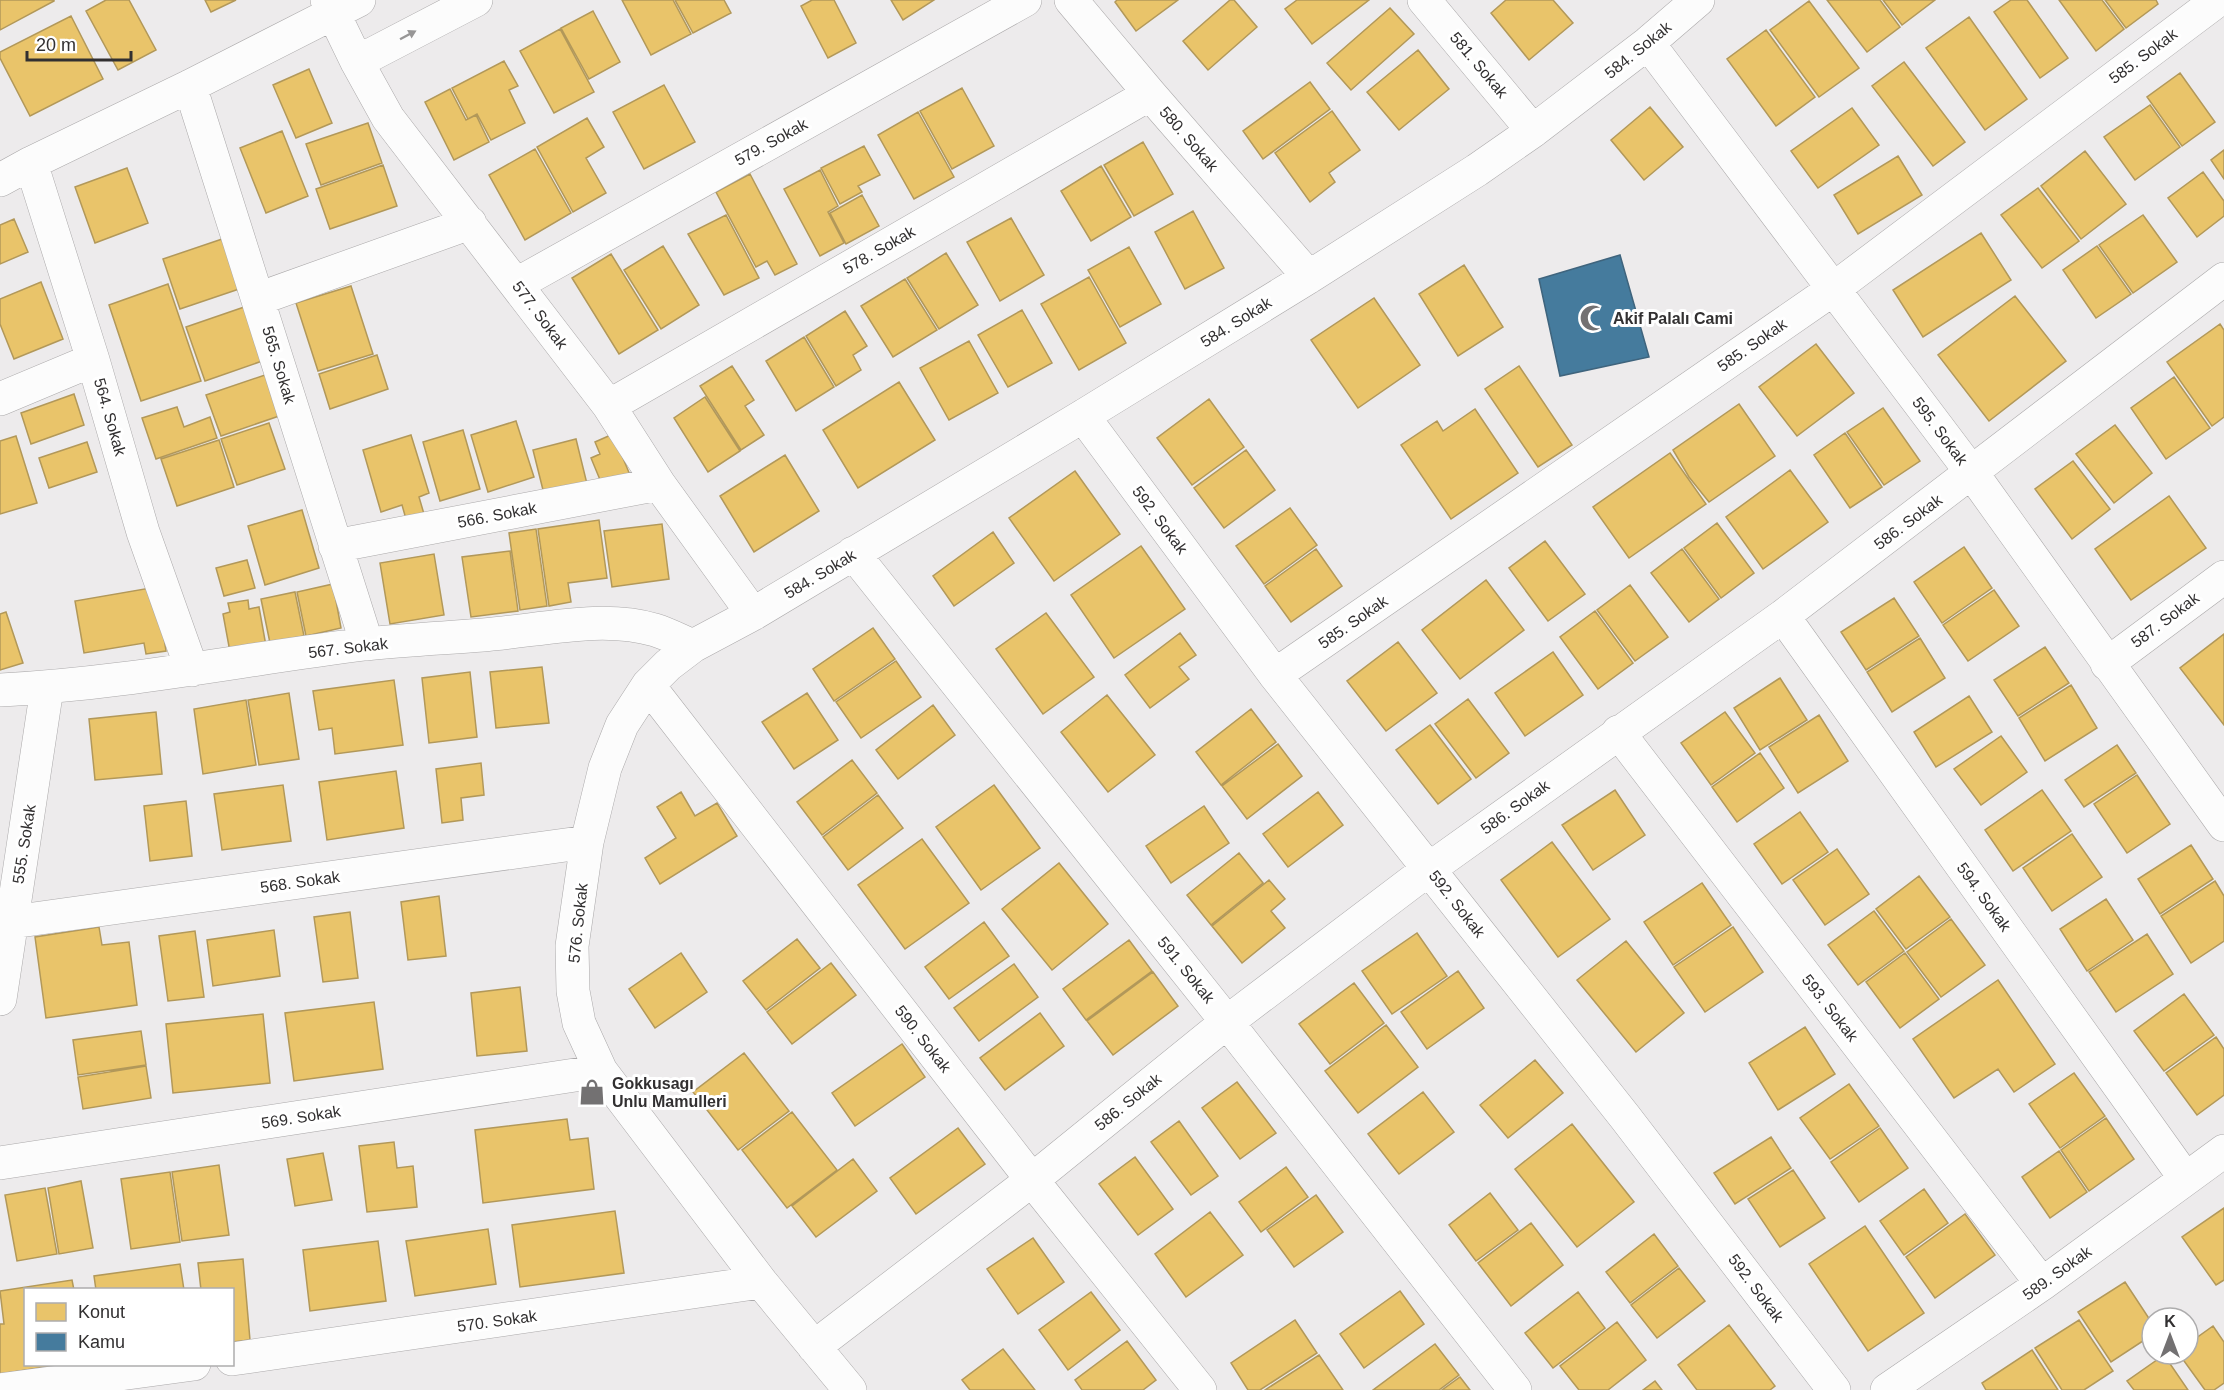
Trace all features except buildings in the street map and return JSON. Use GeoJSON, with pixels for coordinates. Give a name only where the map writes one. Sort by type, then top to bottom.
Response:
{"type":"FeatureCollection","features":[{"type":"Feature","properties":{"kind":"street"},"geometry":{"type":"LineString","coordinates":[[357,62],[476,0]]}},
{"type":"Feature","properties":{"kind":"street","name":"579. Sokak"},"geometry":{"type":"LineString","coordinates":[[517,284],[1025,0]]}},
{"type":"Feature","properties":{"kind":"street","name":"580. Sokak"},"geometry":{"type":"LineString","coordinates":[[1071,0],[1309,277]]}},
{"type":"Feature","properties":{"kind":"street","name":"581. Sokak"},"geometry":{"type":"LineString","coordinates":[[1424,0],[1533,131]]}},
{"type":"Feature","properties":{"kind":"street","name":"584. Sokak"},"geometry":{"type":"LineString","coordinates":[[753,614],[1083,416],[1477,170],[1533,131],[1648,43],[1698,0]]}},
{"type":"Feature","properties":{"kind":"street","name":"585. Sokak"},"geometry":{"type":"LineString","coordinates":[[1275,675],[1833,290],[2218,0]]}},
{"type":"Feature","properties":{"kind":"street"},"geometry":{"type":"LineString","coordinates":[[0,180],[190,86],[340,4]]}},
{"type":"Feature","properties":{"kind":"street","name":"577. Sokak"},"geometry":{"type":"LineString","coordinates":[[340,4],[357,62],[388,118],[609,406],[659,484],[753,614]]}},
{"type":"Feature","properties":{"kind":"street","name":"595. Sokak"},"geometry":{"type":"LineString","coordinates":[[1648,43],[1972,473],[2224,825]]}},
{"type":"Feature","properties":{"kind":"street","name":"565. Sokak"},"geometry":{"type":"LineString","coordinates":[[190,86],[367,644]]}},
{"type":"Feature","properties":{"kind":"street","name":"578. Sokak"},"geometry":{"type":"LineString","coordinates":[[609,406],[1150,94]]}},
{"type":"Feature","properties":{"kind":"street","name":"564. Sokak"},"geometry":{"type":"LineString","coordinates":[[31,163],[93,360],[143,532],[192,670]]}},
{"type":"Feature","properties":{"kind":"street"},"geometry":{"type":"LineString","coordinates":[[258,299],[470,224]]}},
{"type":"Feature","properties":{"kind":"street","name":"586. Sokak"},"geometry":{"type":"LineString","coordinates":[[814,1347],[1032,1180],[1227,1022],[1429,869],[1783,616],[2224,279]]}},
{"type":"Feature","properties":{"kind":"street"},"geometry":{"type":"LineString","coordinates":[[0,399],[93,360]]}},
{"type":"Feature","properties":{"kind":"street","name":"592. Sokak"},"geometry":{"type":"LineString","coordinates":[[1083,416],[1275,675],[1618,1108],[1834,1390]]}},
{"type":"Feature","properties":{"kind":"street","name":"566. Sokak"},"geometry":{"type":"LineString","coordinates":[[335,546],[659,484]]}},
{"type":"Feature","properties":{"kind":"street","name":"591. Sokak"},"geometry":{"type":"LineString","coordinates":[[853,553],[1227,1022],[1515,1390]]}},
{"type":"Feature","properties":{"kind":"street","name":"587. Sokak"},"geometry":{"type":"LineString","coordinates":[[2107,664],[2224,577]]}},
{"type":"Feature","properties":{"kind":"street","name":"576. Sokak"},"geometry":{"type":"LineString","coordinates":[[753,614],[693,646],[668,665],[648,685],[622,725],[605,768],[587,842],[572,946],[573,991],[579,1023],[601,1071],[761,1282],[850,1390]]}},
{"type":"Feature","properties":{"kind":"street","name":"594. Sokak"},"geometry":{"type":"LineString","coordinates":[[1783,616],[2185,1179]]}},
{"type":"Feature","properties":{"kind":"street","name":"567. Sokak"},"geometry":{"type":"LineString","coordinates":[[0,690],[47,688],[192,670],[367,644],[501,634],[578,624],[618,625],[654,630],[693,646]]}},
{"type":"Feature","properties":{"kind":"street","name":"590. Sokak"},"geometry":{"type":"LineString","coordinates":[[648,685],[1032,1180],[1200,1390]]}},
{"type":"Feature","properties":{"kind":"street","name":"555. Sokak"},"geometry":{"type":"LineString","coordinates":[[0,999],[47,688]]}},
{"type":"Feature","properties":{"kind":"street","name":"593. Sokak"},"geometry":{"type":"LineString","coordinates":[[1618,732],[2042,1284]]}},
{"type":"Feature","properties":{"kind":"street","name":"568. Sokak"},"geometry":{"type":"LineString","coordinates":[[12,922],[587,842]]}},
{"type":"Feature","properties":{"kind":"street","name":"569. Sokak"},"geometry":{"type":"LineString","coordinates":[[0,1163],[601,1071]]}},
{"type":"Feature","properties":{"kind":"street","name":"589. Sokak"},"geometry":{"type":"LineString","coordinates":[[1887,1390],[2042,1284],[2224,1151]]}},
{"type":"Feature","properties":{"kind":"street","name":"570. Sokak"},"geometry":{"type":"LineString","coordinates":[[234,1359],[761,1282]]}},
{"type":"Feature","properties":{"kind":"street"},"geometry":{"type":"LineString","coordinates":[[0,1390],[186,1366]]}},
{"type":"Feature","properties":{"kind":"place","name":"Akif Palalı Cami"},"geometry":{"type":"Point","coordinates":[1593,318]}},
{"type":"Feature","properties":{"kind":"place","name":"Gokkusagı Unlu Mamulleri"},"geometry":{"type":"Point","coordinates":[592,1092]}}]}
